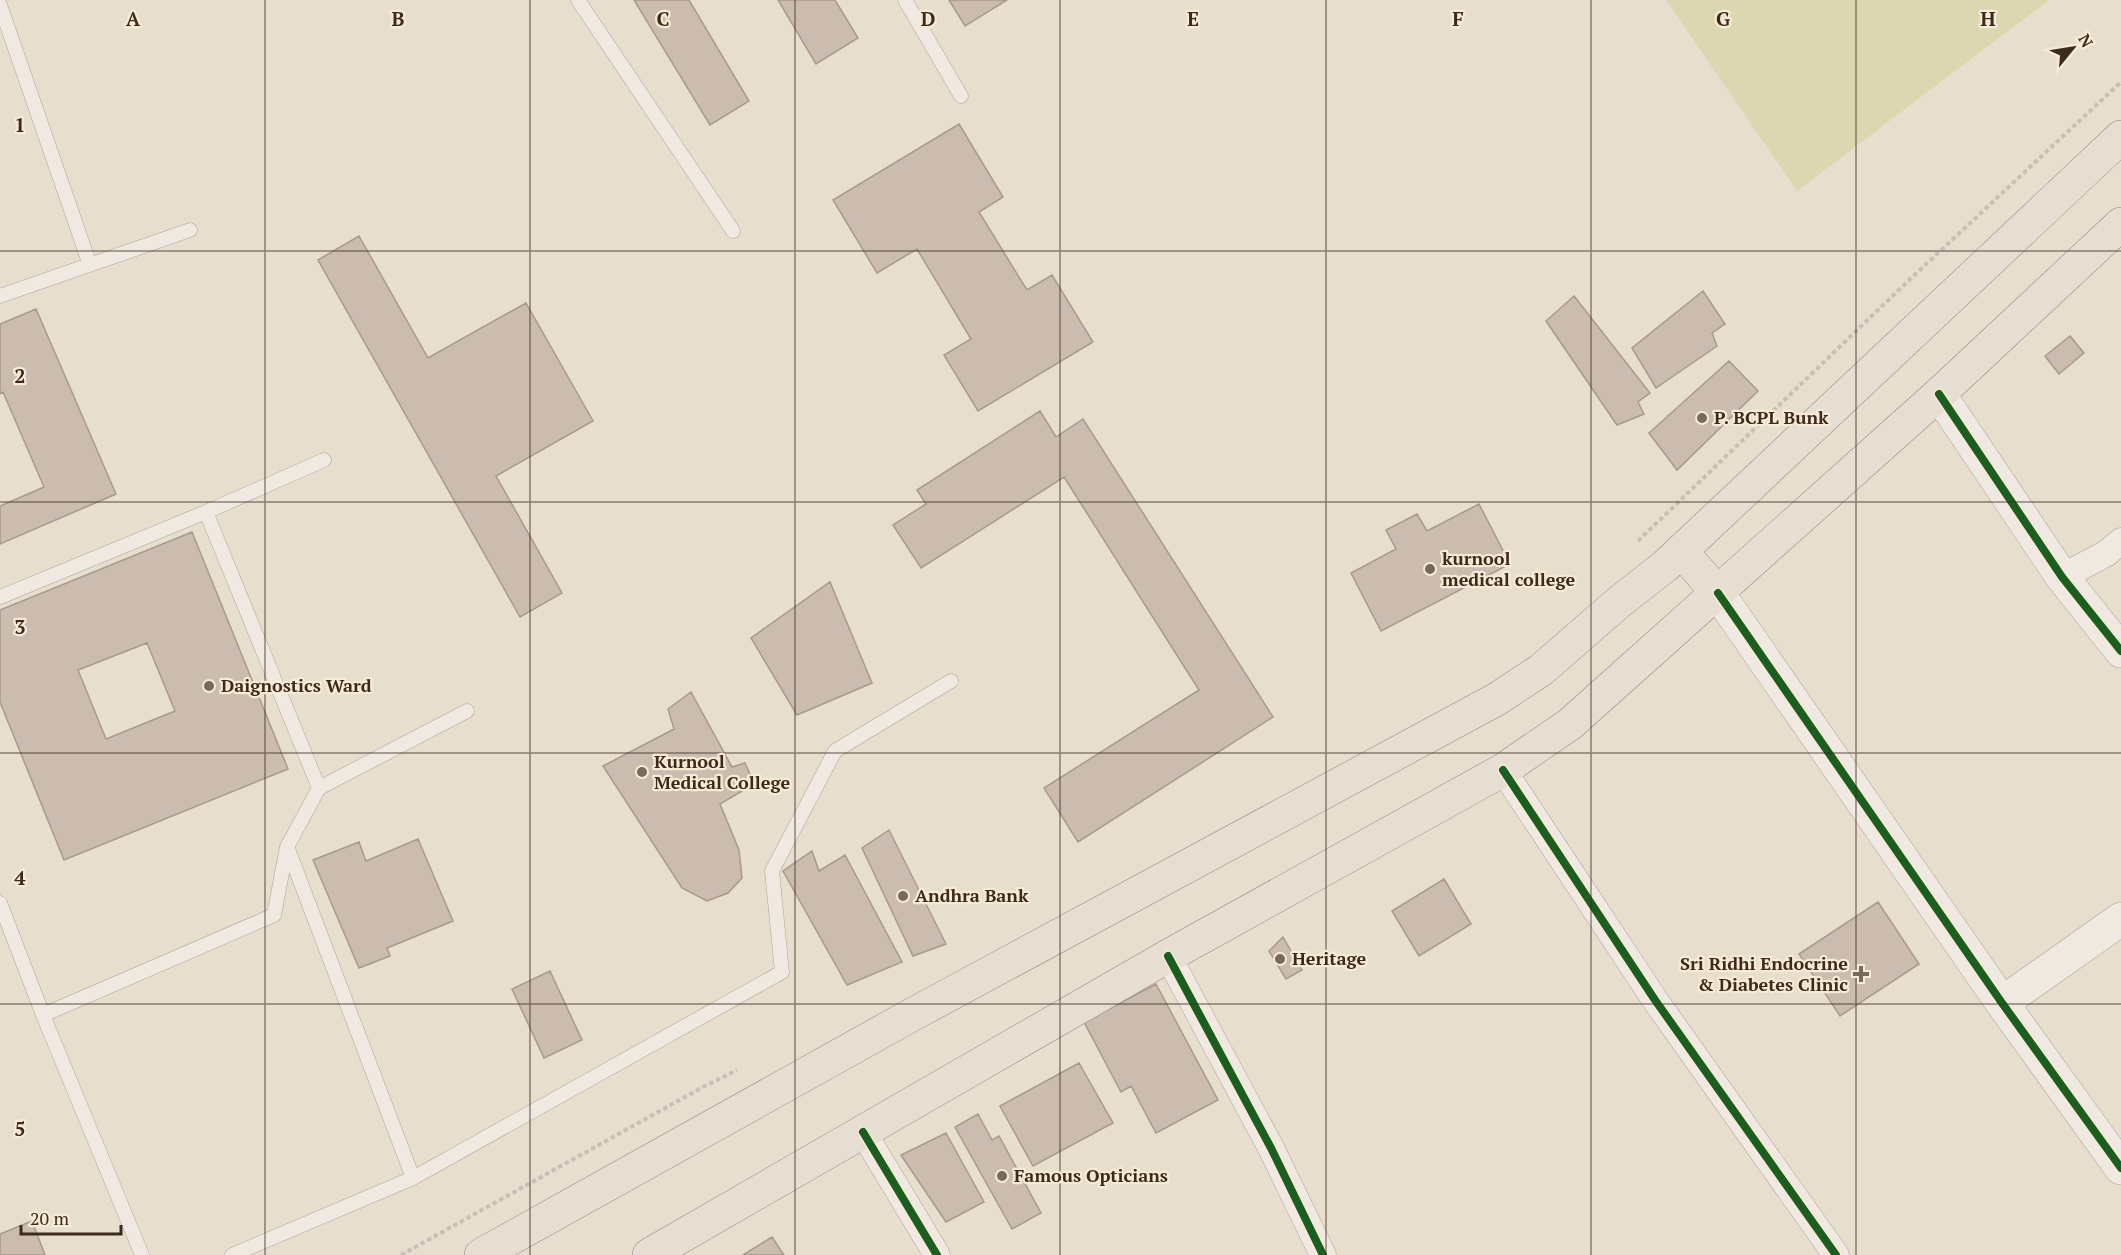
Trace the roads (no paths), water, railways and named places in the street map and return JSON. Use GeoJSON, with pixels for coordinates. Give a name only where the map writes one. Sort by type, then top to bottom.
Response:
{"type":"FeatureCollection","features":[{"type":"Feature","properties":{"kind":"main road"},"geometry":{"type":"LineString","coordinates":[[481,1255],[917,1012],[1497,699],[1541,670],[1681,551],[2121,137]]}},
{"type":"Feature","properties":{"kind":"main road"},"geometry":{"type":"LineString","coordinates":[[649,1255],[684,1247],[862,1132],[1168,956],[1503,771],[1570,724],[1718,593],[2121,224]]}},
{"type":"Feature","properties":{"kind":"main road"},"geometry":{"type":"LineString","coordinates":[[1681,551],[1718,593]]}},
{"type":"Feature","properties":{"kind":"street"},"geometry":{"type":"LineString","coordinates":[[1938,393],[2062,577],[2121,651]]}},
{"type":"Feature","properties":{"kind":"street"},"geometry":{"type":"LineString","coordinates":[[2062,577],[2107,553],[2121,541]]}},
{"type":"Feature","properties":{"kind":"street"},"geometry":{"type":"LineString","coordinates":[[1718,593],[2002,1003],[2121,1168]]}},
{"type":"Feature","properties":{"kind":"street"},"geometry":{"type":"LineString","coordinates":[[1503,771],[1655,1000],[1836,1255]]}},
{"type":"Feature","properties":{"kind":"street"},"geometry":{"type":"LineString","coordinates":[[2002,1003],[2121,919]]}},
{"type":"Feature","properties":{"kind":"street"},"geometry":{"type":"LineString","coordinates":[[1168,956],[1271,1148],[1323,1255]]}},
{"type":"Feature","properties":{"kind":"street"},"geometry":{"type":"LineString","coordinates":[[862,1132],[937,1255]]}},
{"type":"Feature","properties":{"kind":"lane"},"geometry":{"type":"LineString","coordinates":[[578,0],[733,231]]}},
{"type":"Feature","properties":{"kind":"lane"},"geometry":{"type":"LineString","coordinates":[[905,0],[961,96]]}},
{"type":"Feature","properties":{"kind":"lane"},"geometry":{"type":"LineString","coordinates":[[0,5],[90,265]]}},
{"type":"Feature","properties":{"kind":"lane"},"geometry":{"type":"LineString","coordinates":[[0,296],[190,230]]}},
{"type":"Feature","properties":{"kind":"lane"},"geometry":{"type":"LineString","coordinates":[[0,597],[206,512],[324,460]]}},
{"type":"Feature","properties":{"kind":"lane"},"geometry":{"type":"LineString","coordinates":[[206,512],[319,788]]}},
{"type":"Feature","properties":{"kind":"lane"},"geometry":{"type":"LineString","coordinates":[[232,1255],[413,1178],[782,972],[772,871],[835,751],[951,681]]}},
{"type":"Feature","properties":{"kind":"lane"},"geometry":{"type":"LineString","coordinates":[[43,1015],[274,915],[287,847],[319,788],[467,711]]}},
{"type":"Feature","properties":{"kind":"lane"},"geometry":{"type":"LineString","coordinates":[[287,847],[413,1178]]}},
{"type":"Feature","properties":{"kind":"lane"},"geometry":{"type":"LineString","coordinates":[[0,903],[43,1015],[142,1255]]}},
{"type":"Feature","properties":{"kind":"place","name":"P. BCPL Bunk"},"geometry":{"type":"Point","coordinates":[1702,418]}},
{"type":"Feature","properties":{"kind":"place","name":"kurnool medical college"},"geometry":{"type":"Point","coordinates":[1430,569]}},
{"type":"Feature","properties":{"kind":"place","name":"Daignostics Ward"},"geometry":{"type":"Point","coordinates":[209,686]}},
{"type":"Feature","properties":{"kind":"place","name":"Kurnool Medical College"},"geometry":{"type":"Point","coordinates":[642,772]}},
{"type":"Feature","properties":{"kind":"place","name":"Andhra Bank"},"geometry":{"type":"Point","coordinates":[903,896]}},
{"type":"Feature","properties":{"kind":"place","name":"Heritage"},"geometry":{"type":"Point","coordinates":[1280,959]}},
{"type":"Feature","properties":{"kind":"place","name":"Sri Ridhi Endocrine & Diabetes Clinic"},"geometry":{"type":"Point","coordinates":[1861,974]}},
{"type":"Feature","properties":{"kind":"place","name":"Famous Opticians"},"geometry":{"type":"Point","coordinates":[1002,1176]}}]}
